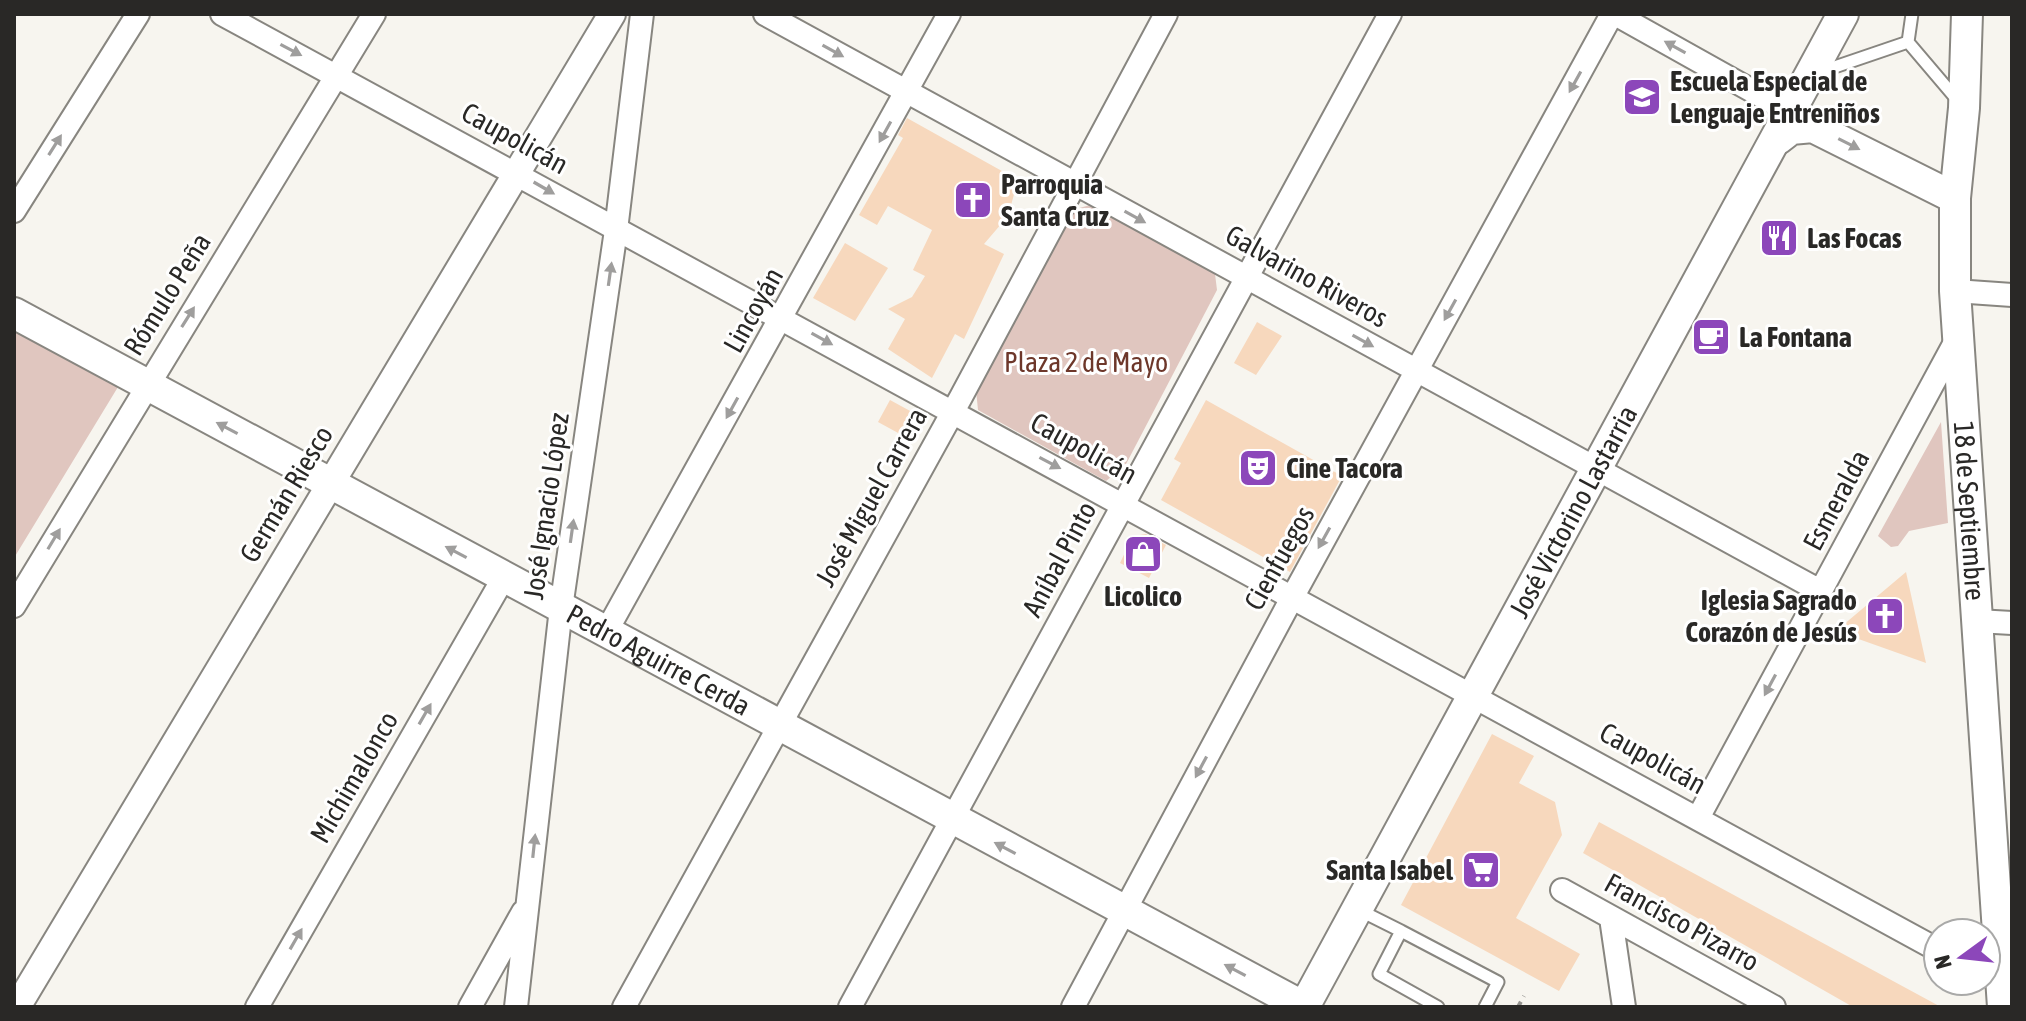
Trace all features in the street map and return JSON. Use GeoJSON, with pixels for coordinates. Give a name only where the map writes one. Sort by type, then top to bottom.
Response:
{"type":"FeatureCollection","features":[{"type":"Feature","properties":{"kind":"main road","name":"José Victorino Lastarria"},"geometry":{"type":"LineString","coordinates":[[1304,1007],[1785,126],[1843,14]]}},
{"type":"Feature","properties":{"kind":"main road","name":"18 de Septiembre"},"geometry":{"type":"LineString","coordinates":[[1967,14],[1964,108],[1955,198],[1955,291],[1977,621],[1988,917]]}},
{"type":"Feature","properties":{"kind":"main road"},"geometry":{"type":"LineString","coordinates":[[1785,126],[1819,129],[1955,198]]}},
{"type":"Feature","properties":{"kind":"main road","name":"Pedro Aguirre Cerda"},"geometry":{"type":"LineString","coordinates":[[14,313],[1304,1007]]}},
{"type":"Feature","properties":{"kind":"street"},"geometry":{"type":"LineString","coordinates":[[14,211],[138,14]]}},
{"type":"Feature","properties":{"kind":"street","name":"Caupolicán"},"geometry":{"type":"LineString","coordinates":[[222,14],[1922,941]]}},
{"type":"Feature","properties":{"kind":"street","name":"Rómulo Peña"},"geometry":{"type":"LineString","coordinates":[[14,606],[374,14]]}},
{"type":"Feature","properties":{"kind":"street","name":"Germán Riesco"},"geometry":{"type":"LineString","coordinates":[[17,1007],[612,14]]}},
{"type":"Feature","properties":{"kind":"street","name":"José Ignacio López"},"geometry":{"type":"LineString","coordinates":[[516,1007],[561,608],[616,230],[642,14]]}},
{"type":"Feature","properties":{"kind":"street","name":"Galvarino Riveros"},"geometry":{"type":"LineString","coordinates":[[765,14],[1820,591]]}},
{"type":"Feature","properties":{"kind":"street","name":"Lincoyán"},"geometry":{"type":"LineString","coordinates":[[606,632],[949,14]]}},
{"type":"Feature","properties":{"kind":"street","name":"José Miguel Carrera"},"geometry":{"type":"LineString","coordinates":[[624,1007],[953,411],[1166,14]]}},
{"type":"Feature","properties":{"kind":"street","name":"Aníbal Pinto"},"geometry":{"type":"LineString","coordinates":[[850,1007],[1390,14]]}},
{"type":"Feature","properties":{"kind":"street"},"geometry":{"type":"LineString","coordinates":[[1614,14],[1785,126]]}},
{"type":"Feature","properties":{"kind":"street","name":"Cienfuegos"},"geometry":{"type":"LineString","coordinates":[[1073,1007],[1293,596],[1614,14]]}},
{"type":"Feature","properties":{"kind":"street"},"geometry":{"type":"LineString","coordinates":[[1955,291],[2012,295]]}},
{"type":"Feature","properties":{"kind":"street","name":"Esmeralda"},"geometry":{"type":"LineString","coordinates":[[1698,818],[1958,337]]}},
{"type":"Feature","properties":{"kind":"street","name":"Michimalonco"},"geometry":{"type":"LineString","coordinates":[[257,1007],[504,577]]}},
{"type":"Feature","properties":{"kind":"street"},"geometry":{"type":"LineString","coordinates":[[1977,621],[2012,623]]}},
{"type":"Feature","properties":{"kind":"street","name":"Francisco Pizarro"},"geometry":{"type":"LineString","coordinates":[[1562,890],[1774,1007]]}},
{"type":"Feature","properties":{"kind":"street"},"geometry":{"type":"LineString","coordinates":[[470,1007],[528,904]]}},
{"type":"Feature","properties":{"kind":"street"},"geometry":{"type":"LineString","coordinates":[[1611,918],[1624,1007]]}},
{"type":"Feature","properties":{"kind":"street","name":"Caupolicán"},"geometry":{"type":"LineString","coordinates":[[1915,937],[1922,938]]}},
{"type":"Feature","properties":{"kind":"lane"},"geometry":{"type":"LineString","coordinates":[[1912,14],[1908,42],[1964,108]]}},
{"type":"Feature","properties":{"kind":"lane"},"geometry":{"type":"LineString","coordinates":[[1812,75],[1908,42]]}},
{"type":"Feature","properties":{"kind":"lane"},"geometry":{"type":"LineString","coordinates":[[1356,909],[1498,982],[1485,1007]]}},
{"type":"Feature","properties":{"kind":"lane"},"geometry":{"type":"LineString","coordinates":[[1401,931],[1379,974],[1438,1007]]}},
{"type":"Feature","properties":{"kind":"path"},"geometry":{"type":"LineString","coordinates":[[1518,1007],[1524,996]]}},
{"type":"Feature","properties":{"kind":"green space","name":"Plaza 2 de Mayo"},"geometry":{"type":"Polygon","coordinates":[[[1090,205],[1215,274],[1217,290],[1125,466],[1106,481],[978,410],[976,390],[1076,209],[1090,205]]]}},
{"type":"Feature","properties":{"kind":"green space"},"geometry":{"type":"Polygon","coordinates":[[[14,323],[121,382],[14,558],[14,323]]]}},
{"type":"Feature","properties":{"kind":"green space"},"geometry":{"type":"Polygon","coordinates":[[[1941,422],[1948,523],[1909,531],[1898,546],[1891,547],[1878,536],[1941,422]]]}},
{"type":"Feature","properties":{"kind":"building"},"geometry":{"type":"Polygon","coordinates":[[[907,118],[1018,180],[1008,216],[984,244],[1004,254],[964,339],[955,334],[932,378],[888,349],[905,319],[888,309],[912,297],[925,276],[913,270],[932,230],[888,206],[877,225],[859,215],[903,138],[898,135],[907,118]]]}},
{"type":"Feature","properties":{"kind":"building"},"geometry":{"type":"Polygon","coordinates":[[[845,243],[888,268],[855,321],[813,298],[845,243]]]}},
{"type":"Feature","properties":{"kind":"building"},"geometry":{"type":"Polygon","coordinates":[[[1257,322],[1282,336],[1256,375],[1234,363],[1257,322]]]}},
{"type":"Feature","properties":{"kind":"building"},"geometry":{"type":"Polygon","coordinates":[[[890,400],[912,412],[900,434],[878,422],[890,400]]]}},
{"type":"Feature","properties":{"kind":"building","name":"Cine Tacora"},"geometry":{"type":"Polygon","coordinates":[[[1206,400],[1342,476],[1290,572],[1161,500],[1181,463],[1174,459],[1206,400]]]}},
{"type":"Feature","properties":{"kind":"building","name":"Licolico"},"geometry":{"type":"Polygon","coordinates":[[[1146,534],[1166,545],[1149,578],[1120,563],[1133,536],[1146,534]]]}},
{"type":"Feature","properties":{"kind":"building","name":"Iglesia Sagrado Corazón de Jesús"},"geometry":{"type":"Polygon","coordinates":[[[1906,572],[1926,663],[1836,631],[1906,572]]]}},
{"type":"Feature","properties":{"kind":"building","name":"Santa Isabel"},"geometry":{"type":"Polygon","coordinates":[[[1492,734],[1534,756],[1519,783],[1555,802],[1562,835],[1516,918],[1580,954],[1559,991],[1401,905],[1492,734]]]}},
{"type":"Feature","properties":{"kind":"building"},"geometry":{"type":"Polygon","coordinates":[[[1599,822],[1941,1007],[1853,1007],[1583,853],[1599,822]]]}},
{"type":"Feature","properties":{"kind":"place","name":"Escuela Especial de Lenguaje Entreniños"},"geometry":{"type":"Point","coordinates":[1642,97]}},
{"type":"Feature","properties":{"kind":"place","name":"Parroquia Santa Cruz"},"geometry":{"type":"Point","coordinates":[973,200]}},
{"type":"Feature","properties":{"kind":"place","name":"Las Focas"},"geometry":{"type":"Point","coordinates":[1779,238]}},
{"type":"Feature","properties":{"kind":"place","name":"La Fontana"},"geometry":{"type":"Point","coordinates":[1711,337]}},
{"type":"Feature","properties":{"kind":"place","name":"Cine Tacora"},"geometry":{"type":"Point","coordinates":[1258,468]}},
{"type":"Feature","properties":{"kind":"place","name":"Licolico"},"geometry":{"type":"Point","coordinates":[1143,554]}},
{"type":"Feature","properties":{"kind":"place","name":"Iglesia Sagrado Corazón de Jesús"},"geometry":{"type":"Point","coordinates":[1885,616]}},
{"type":"Feature","properties":{"kind":"place","name":"Santa Isabel"},"geometry":{"type":"Point","coordinates":[1481,870]}}]}
